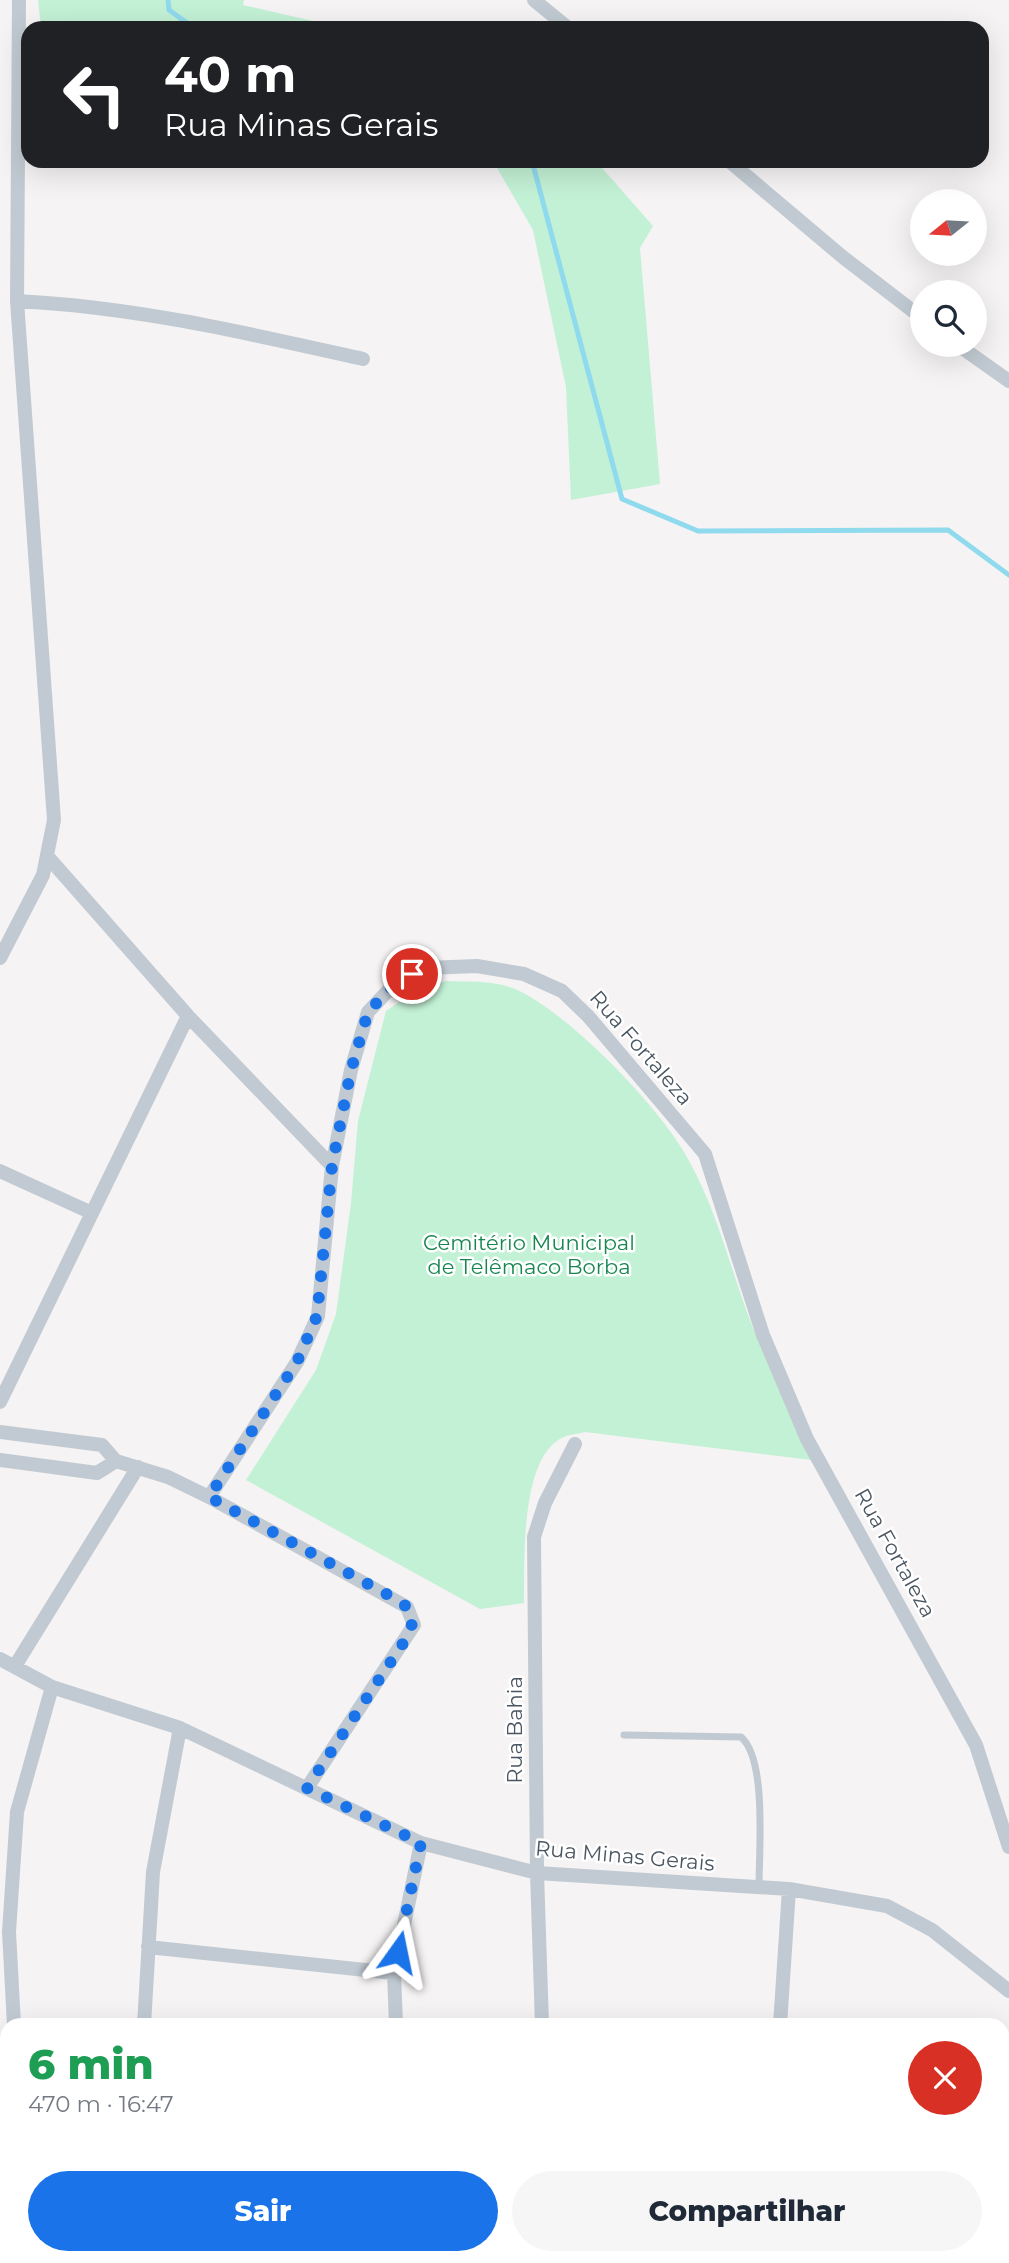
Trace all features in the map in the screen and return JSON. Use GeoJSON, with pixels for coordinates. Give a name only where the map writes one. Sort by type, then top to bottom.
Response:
{"type":"FeatureCollection","features":[{"type":"Feature","properties":{"kind":"street"},"geometry":{"type":"LineString","coordinates":[[0,958],[43,875],[54,820],[16,301],[19,0]]}},
{"type":"Feature","properties":{"kind":"street"},"geometry":{"type":"LineString","coordinates":[[534,0],[560,21]]}},
{"type":"Feature","properties":{"kind":"street"},"geometry":{"type":"LineString","coordinates":[[737,168],[844,258],[910,309]]}},
{"type":"Feature","properties":{"kind":"street"},"geometry":{"type":"LineString","coordinates":[[16,301],[92,305],[218,326],[363,359]]}},
{"type":"Feature","properties":{"kind":"street"},"geometry":{"type":"LineString","coordinates":[[975,357],[1009,382]]}},
{"type":"Feature","properties":{"kind":"street"},"geometry":{"type":"LineString","coordinates":[[48,858],[188,1016],[332,1166]]}},
{"type":"Feature","properties":{"kind":"street","name":"Rua Fortaleza"},"geometry":{"type":"LineString","coordinates":[[209,1497],[297,1362],[317,1316],[332,1166],[351,1070],[368,1012],[399,979],[426,968],[477,966],[524,974],[562,992],[588,1016],[705,1154],[763,1335],[802,1427],[976,1745],[1009,1847]]}},
{"type":"Feature","properties":{"kind":"street"},"geometry":{"type":"LineString","coordinates":[[0,1402],[188,1016]]}},
{"type":"Feature","properties":{"kind":"street"},"geometry":{"type":"LineString","coordinates":[[0,1171],[92,1213]]}},
{"type":"Feature","properties":{"kind":"street"},"geometry":{"type":"LineString","coordinates":[[0,1432],[93,1443],[106,1448],[116,1461],[168,1477],[209,1497],[401,1602],[412,1615],[414,1625],[307,1788]]}},
{"type":"Feature","properties":{"kind":"street","name":"Rua Bahia"},"geometry":{"type":"LineString","coordinates":[[542,2018],[537,1873],[534,1537],[545,1503],[575,1444]]}},
{"type":"Feature","properties":{"kind":"street"},"geometry":{"type":"LineString","coordinates":[[0,1460],[97,1473],[116,1461]]}},
{"type":"Feature","properties":{"kind":"street"},"geometry":{"type":"LineString","coordinates":[[15,1666],[138,1467]]}},
{"type":"Feature","properties":{"kind":"street","name":"Rua Minas Gerais"},"geometry":{"type":"LineString","coordinates":[[0,1659],[52,1686],[180,1728],[421,1843],[537,1873],[789,1889],[887,1906],[932,1930],[1009,1991]]}},
{"type":"Feature","properties":{"kind":"street"},"geometry":{"type":"LineString","coordinates":[[13,2018],[5,1931],[16,1812],[52,1686]]}},
{"type":"Feature","properties":{"kind":"street"},"geometry":{"type":"LineString","coordinates":[[144,2018],[153,1872],[180,1728]]}},
{"type":"Feature","properties":{"kind":"street"},"geometry":{"type":"LineString","coordinates":[[396,2018],[394,1973],[421,1843]]}},
{"type":"Feature","properties":{"kind":"street"},"geometry":{"type":"LineString","coordinates":[[780,2018],[789,1889]]}},
{"type":"Feature","properties":{"kind":"street"},"geometry":{"type":"LineString","coordinates":[[148,1947],[394,1973]]}},
{"type":"Feature","properties":{"kind":"lane"},"geometry":{"type":"LineString","coordinates":[[624,1735],[741,1737],[749,1744],[756,1767],[758,1887]]}},
{"type":"Feature","properties":{"kind":"green space"},"geometry":{"type":"Polygon","coordinates":[[[38,0],[244,0],[243,5],[313,21],[40,21],[38,0]]]}},
{"type":"Feature","properties":{"kind":"green space"},"geometry":{"type":"Polygon","coordinates":[[[497,168],[602,168],[653,226],[640,248],[660,484],[571,500],[566,387],[533,230],[497,168]]]}},
{"type":"Feature","properties":{"kind":"green space","name":"Cemitério Municipal de Telêmaco Borba"},"geometry":{"type":"Polygon","coordinates":[[[446,981],[499,984],[537,1001],[586,1039],[657,1114],[688,1159],[707,1198],[751,1323],[811,1460],[585,1432],[564,1437],[549,1448],[539,1465],[532,1487],[525,1538],[524,1603],[480,1609],[246,1480],[316,1370],[336,1314],[351,1203],[358,1121],[386,1011],[417,990],[446,981]]]}},
{"type":"Feature","properties":{"kind":"waterway"},"geometry":{"type":"LineString","coordinates":[[168,0],[169,10],[184,21]]}},
{"type":"Feature","properties":{"kind":"waterway"},"geometry":{"type":"LineString","coordinates":[[534,168],[622,499],[698,531],[948,530],[1009,575]]}},
{"type":"Feature","properties":{"kind":"route"},"geometry":{"type":"LineString","coordinates":[[398,1952],[421,1843],[307,1788],[402,1645],[414,1625],[412,1615],[401,1602],[209,1497],[297,1362],[317,1316],[330,1212],[332,1166],[351,1070],[368,1012],[379,997],[399,979],[412,974]]}}]}
